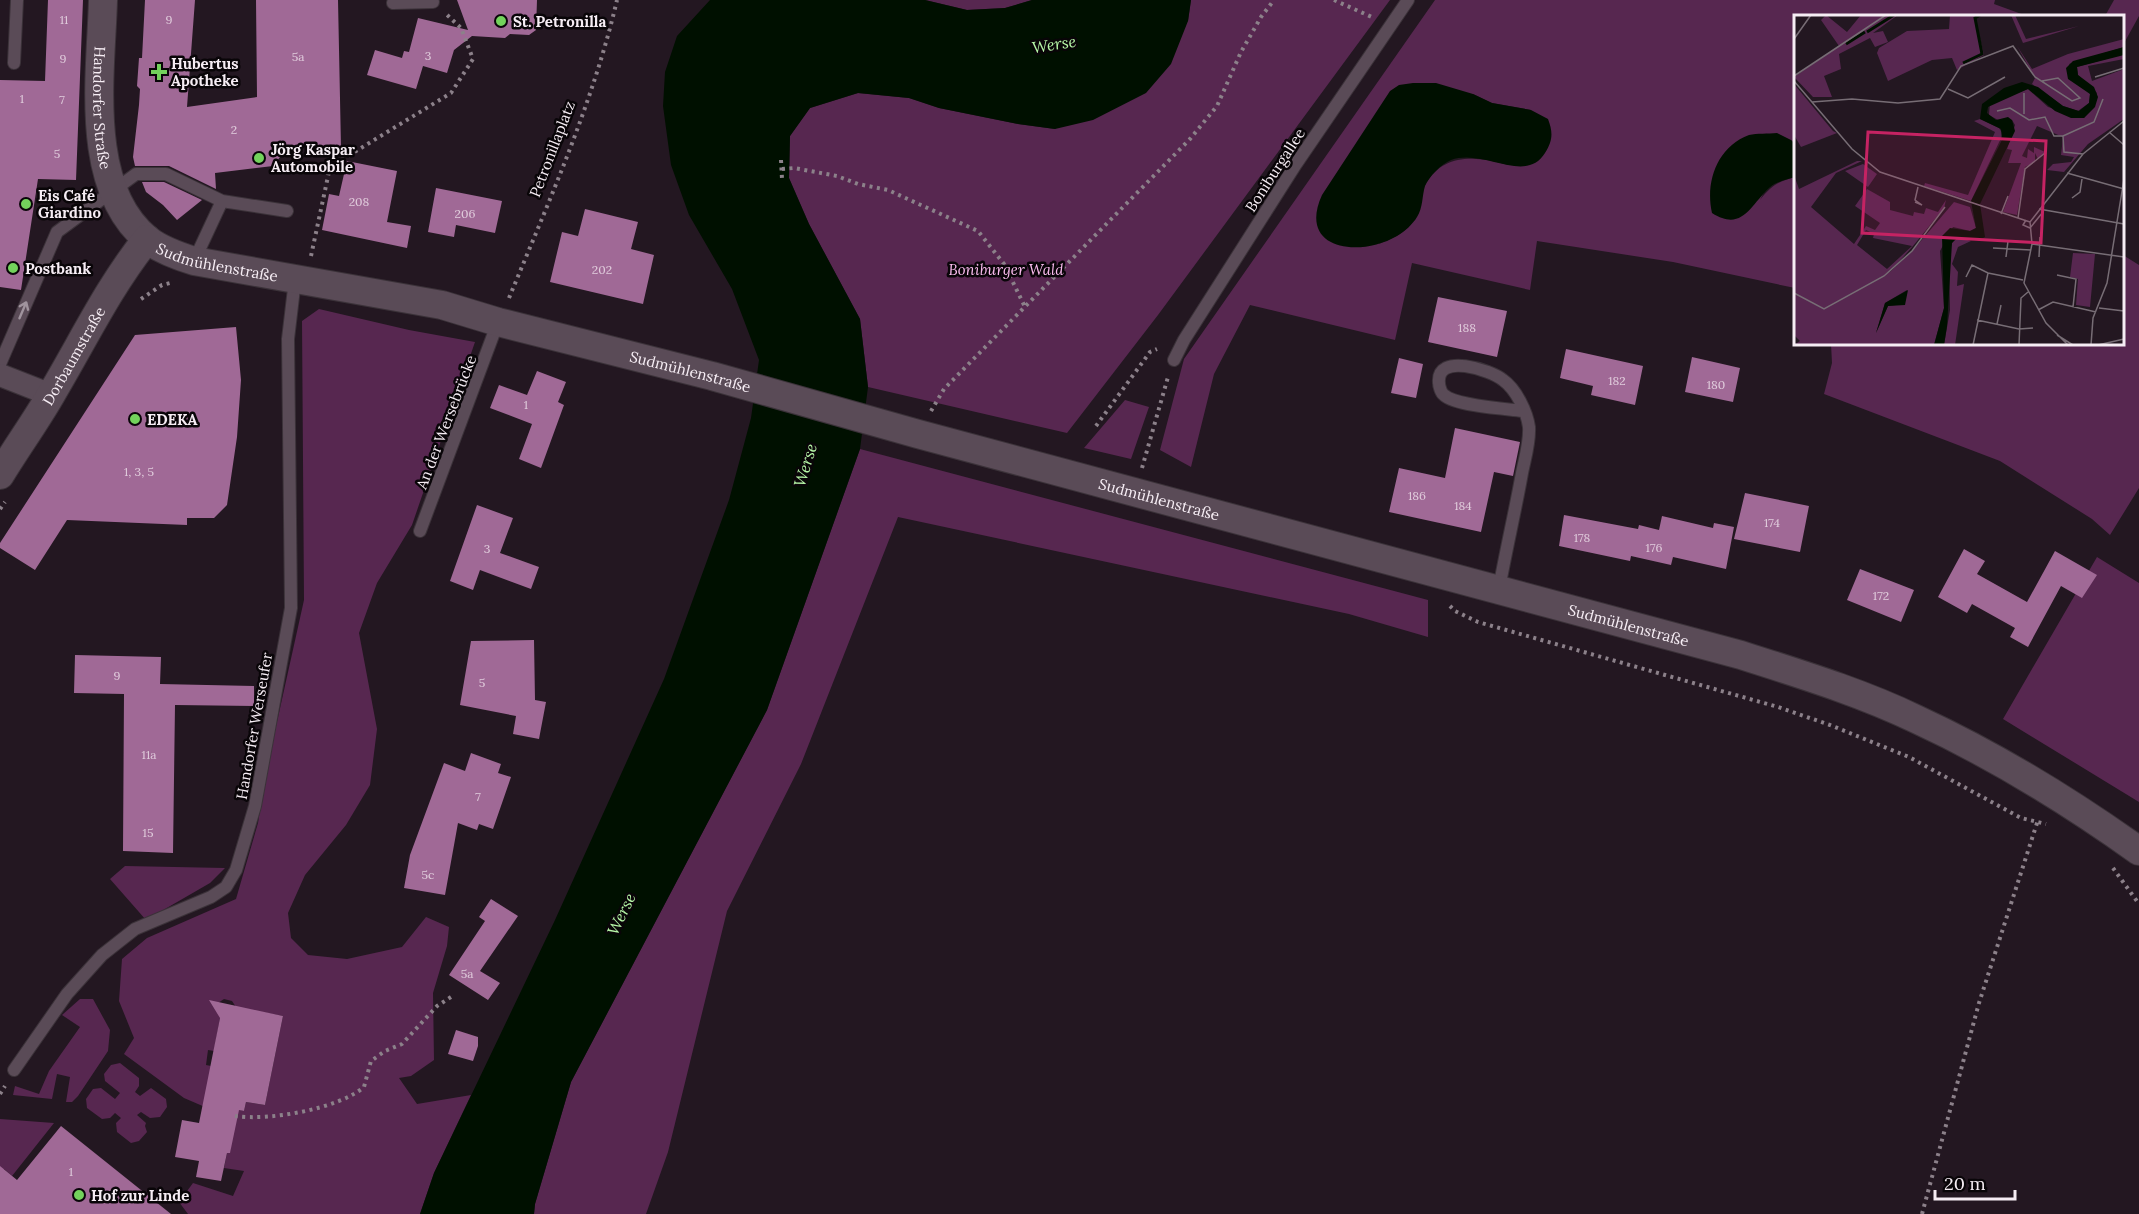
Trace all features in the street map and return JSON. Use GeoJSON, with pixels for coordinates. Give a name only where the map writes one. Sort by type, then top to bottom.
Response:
{"type":"FeatureCollection","features":[{"type":"Feature","properties":{"kind":"street","name":"Handorfer Straße"},"geometry":{"type":"LineString","coordinates":[[103,0],[101,134],[105,164],[113,192],[124,214],[147,239]]}},
{"type":"Feature","properties":{"kind":"street","name":"Sudmühlenstraße"},"geometry":{"type":"LineString","coordinates":[[147,239],[160,248],[194,261],[303,270],[442,305],[502,314],[898,428],[1741,654],[1870,699],[1969,745],[2100,824],[2139,851]]}},
{"type":"Feature","properties":{"kind":"street","name":"Dorbaumstraße"},"geometry":{"type":"LineString","coordinates":[[0,475],[51,395],[113,287],[147,239]]}},
{"type":"Feature","properties":{"kind":"street"},"geometry":{"type":"LineString","coordinates":[[0,375],[51,395]]}},
{"type":"Feature","properties":{"kind":"lane"},"geometry":{"type":"LineString","coordinates":[[14,63],[17,0]]}},
{"type":"Feature","properties":{"kind":"lane"},"geometry":{"type":"LineString","coordinates":[[394,0],[393,3],[433,2]]}},
{"type":"Feature","properties":{"kind":"lane","name":"Boniburgallee"},"geometry":{"type":"LineString","coordinates":[[1174,360],[1184,340],[1296,164],[1407,0]]}},
{"type":"Feature","properties":{"kind":"lane"},"geometry":{"type":"LineString","coordinates":[[0,364],[57,232],[136,174],[166,174],[222,201],[287,211]]}},
{"type":"Feature","properties":{"kind":"lane"},"geometry":{"type":"LineString","coordinates":[[194,261],[222,201]]}},
{"type":"Feature","properties":{"kind":"lane","name":"Handorfer Werseufer"},"geometry":{"type":"LineString","coordinates":[[14,1070],[68,993],[102,955],[135,929],[211,897],[226,887],[236,870],[255,806],[291,608],[288,339],[303,270]]}},
{"type":"Feature","properties":{"kind":"lane","name":"An der Wersebrücke"},"geometry":{"type":"LineString","coordinates":[[420,531],[502,314]]}},
{"type":"Feature","properties":{"kind":"lane"},"geometry":{"type":"LineString","coordinates":[[1499,590],[1529,425],[1524,411],[1516,394],[1504,380],[1485,370],[1453,366],[1443,370],[1439,377],[1438,384],[1443,395],[1452,399],[1476,405],[1524,411]]}},
{"type":"Feature","properties":{"kind":"path","name":"Petronillaplatz"},"geometry":{"type":"LineString","coordinates":[[502,314],[560,173],[591,89],[606,47],[616,0]]}},
{"type":"Feature","properties":{"kind":"path"},"geometry":{"type":"LineString","coordinates":[[931,412],[944,389],[1190,139],[1217,106],[1241,52],[1261,17],[1274,0]]}},
{"type":"Feature","properties":{"kind":"path"},"geometry":{"type":"LineString","coordinates":[[1334,0],[1390,25]]}},
{"type":"Feature","properties":{"kind":"path"},"geometry":{"type":"LineString","coordinates":[[303,270],[330,167],[451,93],[473,59],[461,28],[433,2]]}},
{"type":"Feature","properties":{"kind":"path"},"geometry":{"type":"LineString","coordinates":[[781,160],[782,179]]}},
{"type":"Feature","properties":{"kind":"path"},"geometry":{"type":"LineString","coordinates":[[782,169],[794,168],[837,176],[858,184],[888,190],[978,231],[1004,264],[1025,307]]}},
{"type":"Feature","properties":{"kind":"path"},"geometry":{"type":"LineString","coordinates":[[1096,426],[1150,352],[1184,340]]}},
{"type":"Feature","properties":{"kind":"path"},"geometry":{"type":"LineString","coordinates":[[1142,468],[1174,360]]}},
{"type":"Feature","properties":{"kind":"path"},"geometry":{"type":"LineString","coordinates":[[1448,605],[1478,622],[1830,724],[1909,757],[2021,818],[2037,822],[1978,1003],[1922,1214]]}},
{"type":"Feature","properties":{"kind":"path"},"geometry":{"type":"LineString","coordinates":[[235,1116],[266,1118],[285,1115],[358,1093],[364,1087],[371,1061],[385,1051],[402,1044],[437,1006],[452,997]]}},
{"type":"Feature","properties":{"kind":"green space"},"geometry":{"type":"Polygon","coordinates":[[[925,0],[1032,0],[1005,8],[967,10],[925,0]]]}},
{"type":"Feature","properties":{"kind":"green space","name":"Boniburger Wald"},"geometry":{"type":"Polygon","coordinates":[[[1191,0],[1390,0],[1158,315],[1067,433],[868,387],[860,319],[809,224],[789,178],[790,136],[810,108],[858,93],[909,98],[939,108],[1055,129],[1188,21],[1191,0]]]}},
{"type":"Feature","properties":{"kind":"green space"},"geometry":{"type":"Polygon","coordinates":[[[1435,0],[1995,0],[1994,4],[2024,15],[1794,15],[1794,143],[1791,140],[1760,200],[1776,185],[1794,177],[1794,288],[1673,262],[1537,241],[1530,290],[1412,263],[1395,340],[1250,305],[1214,374],[1191,467],[1160,450],[1184,359],[1435,0]],[[1473,94],[1379,244],[1408,228],[1425,185],[1441,167],[1462,159],[1485,160],[1508,165],[1531,110],[1492,103],[1473,94]]]}},
{"type":"Feature","properties":{"kind":"green space"},"geometry":{"type":"Polygon","coordinates":[[[2114,0],[2139,0],[2139,16],[2124,43],[2124,15],[2106,15],[2114,0]]]}},
{"type":"Feature","properties":{"kind":"green space"},"geometry":{"type":"Polygon","coordinates":[[[2124,256],[2139,265],[2139,488],[2110,535],[2092,519],[2000,461],[1824,394],[1832,363],[1831,345],[2124,345],[2124,256]]]}},
{"type":"Feature","properties":{"kind":"green space"},"geometry":{"type":"Polygon","coordinates":[[[319,309],[409,330],[475,342],[412,525],[377,583],[359,633],[377,729],[370,785],[346,825],[305,875],[288,913],[291,938],[308,955],[347,959],[402,947],[426,917],[449,927],[447,946],[433,993],[434,1060],[411,1076],[399,1078],[417,1104],[471,1095],[434,1173],[420,1214],[188,1214],[179,1202],[193,1183],[233,1196],[244,1171],[224,1168],[227,1153],[230,1152],[236,1109],[244,1111],[246,1102],[265,1105],[283,1016],[236,1007],[232,1001],[224,999],[218,1003],[220,1018],[214,1051],[208,1050],[206,1065],[211,1066],[219,1113],[184,1098],[124,1054],[134,1038],[119,1001],[122,959],[147,938],[236,899],[258,823],[265,776],[304,600],[302,321],[319,309]]]}},
{"type":"Feature","properties":{"kind":"green space"},"geometry":{"type":"Polygon","coordinates":[[[1125,400],[1149,407],[1131,459],[1084,448],[1125,400]]]}},
{"type":"Feature","properties":{"kind":"green space"},"geometry":{"type":"Polygon","coordinates":[[[860,449],[1428,600],[1428,637],[1349,614],[898,517],[801,764],[727,911],[668,1152],[646,1214],[534,1214],[571,1082],[767,710],[860,449]]]}},
{"type":"Feature","properties":{"kind":"green space"},"geometry":{"type":"Polygon","coordinates":[[[2097,557],[2139,583],[2139,802],[2003,719],[2097,557]]]}},
{"type":"Feature","properties":{"kind":"green space"},"geometry":{"type":"Polygon","coordinates":[[[125,866],[225,868],[210,883],[146,920],[110,879],[125,866]]]}},
{"type":"Feature","properties":{"kind":"green space"},"geometry":{"type":"Polygon","coordinates":[[[80,999],[93,999],[110,1030],[108,1051],[78,1096],[72,1102],[66,1102],[70,1077],[57,1074],[52,1099],[13,1095],[15,1086],[39,1094],[49,1071],[80,1027],[62,1015],[80,999]]]}},
{"type":"Feature","properties":{"kind":"green space"},"geometry":{"type":"Polygon","coordinates":[[[120,1063],[139,1078],[139,1086],[135,1092],[140,1096],[151,1088],[166,1099],[167,1107],[160,1117],[150,1118],[141,1112],[137,1115],[146,1123],[147,1132],[139,1141],[131,1143],[117,1132],[116,1123],[121,1118],[115,1113],[110,1118],[102,1119],[87,1108],[86,1099],[93,1089],[101,1088],[115,1099],[120,1093],[105,1081],[104,1074],[111,1065],[120,1063]]]}},
{"type":"Feature","properties":{"kind":"green space"},"geometry":{"type":"Polygon","coordinates":[[[0,1119],[54,1123],[12,1176],[4,1169],[0,1173],[0,1119]]]}},
{"type":"Feature","properties":{"kind":"water","name":"Werse"},"geometry":{"type":"Polygon","coordinates":[[[710,0],[925,0],[967,10],[1005,8],[1032,0],[1191,0],[1188,21],[1171,64],[1146,93],[1093,120],[1055,129],[939,108],[909,98],[858,93],[810,108],[790,136],[789,178],[809,224],[860,319],[868,387],[860,449],[767,710],[571,1082],[534,1214],[420,1214],[434,1173],[555,920],[664,679],[729,500],[751,418],[759,360],[732,289],[689,215],[671,165],[663,106],[665,72],[677,36],[710,0]]]}},
{"type":"Feature","properties":{"kind":"water"},"geometry":{"type":"Polygon","coordinates":[[[1436,83],[1473,94],[1492,103],[1531,110],[1548,119],[1551,140],[1548,148],[1537,162],[1527,166],[1515,166],[1477,158],[1451,160],[1429,179],[1425,186],[1419,213],[1403,232],[1382,243],[1366,247],[1336,244],[1325,238],[1318,228],[1316,213],[1322,195],[1390,91],[1399,85],[1436,83]]]}},
{"type":"Feature","properties":{"kind":"water"},"geometry":{"type":"Polygon","coordinates":[[[1777,133],[1794,143],[1794,177],[1772,186],[1751,209],[1738,218],[1731,220],[1722,218],[1712,213],[1710,201],[1710,189],[1716,167],[1729,148],[1749,135],[1777,133]]]}},
{"type":"Feature","properties":{"kind":"building"},"geometry":{"type":"Polygon","coordinates":[[[48,0],[83,0],[76,180],[38,179],[21,290],[0,287],[0,80],[45,81],[48,0]]]}},
{"type":"Feature","properties":{"kind":"building"},"geometry":{"type":"Polygon","coordinates":[[[145,0],[195,0],[187,107],[257,97],[256,0],[338,0],[341,148],[318,145],[287,148],[273,166],[215,173],[216,189],[169,166],[135,166],[133,157],[140,89],[137,86],[139,58],[142,58],[145,0]]]}},
{"type":"Feature","properties":{"kind":"building"},"geometry":{"type":"Polygon","coordinates":[[[457,0],[537,0],[536,30],[529,35],[510,34],[505,38],[472,36],[454,50],[447,73],[423,66],[416,89],[367,75],[375,50],[402,58],[404,51],[409,52],[418,18],[468,30],[457,0]]]}},
{"type":"Feature","properties":{"kind":"building"},"geometry":{"type":"Polygon","coordinates":[[[347,161],[397,171],[387,222],[411,226],[407,248],[322,230],[329,194],[339,196],[347,161]]]}},
{"type":"Feature","properties":{"kind":"building"},"geometry":{"type":"Polygon","coordinates":[[[142,182],[164,182],[202,200],[177,220],[146,192],[142,182]]]}},
{"type":"Feature","properties":{"kind":"building"},"geometry":{"type":"Polygon","coordinates":[[[436,188],[502,201],[495,233],[456,225],[454,237],[428,232],[436,188]]]}},
{"type":"Feature","properties":{"kind":"building"},"geometry":{"type":"Polygon","coordinates":[[[585,209],[638,222],[631,249],[654,255],[643,304],[550,282],[562,232],[578,236],[585,209]]]}},
{"type":"Feature","properties":{"kind":"building"},"geometry":{"type":"Polygon","coordinates":[[[1438,297],[1507,311],[1497,357],[1428,342],[1438,297]]]}},
{"type":"Feature","properties":{"kind":"building"},"geometry":{"type":"Polygon","coordinates":[[[236,327],[241,380],[237,437],[227,505],[214,518],[187,518],[187,525],[67,520],[35,570],[0,548],[0,543],[135,335],[236,327]]]}},
{"type":"Feature","properties":{"kind":"building"},"geometry":{"type":"Polygon","coordinates":[[[1566,349],[1643,366],[1635,405],[1591,395],[1593,386],[1560,378],[1566,349]]]}},
{"type":"Feature","properties":{"kind":"building"},"geometry":{"type":"Polygon","coordinates":[[[1692,357],[1740,368],[1733,402],[1685,392],[1692,357]]]}},
{"type":"Feature","properties":{"kind":"building"},"geometry":{"type":"Polygon","coordinates":[[[1399,358],[1423,364],[1416,398],[1391,393],[1399,358]]]}},
{"type":"Feature","properties":{"kind":"building"},"geometry":{"type":"Polygon","coordinates":[[[537,371],[566,382],[558,402],[564,405],[541,468],[519,459],[532,424],[490,408],[499,385],[527,395],[537,371]]]}},
{"type":"Feature","properties":{"kind":"building"},"geometry":{"type":"Polygon","coordinates":[[[1455,428],[1520,442],[1513,476],[1494,472],[1481,532],[1389,512],[1399,468],[1445,478],[1455,428]]]}},
{"type":"Feature","properties":{"kind":"building"},"geometry":{"type":"Polygon","coordinates":[[[1745,493],[1809,506],[1800,552],[1734,539],[1745,493]]]}},
{"type":"Feature","properties":{"kind":"building"},"geometry":{"type":"Polygon","coordinates":[[[477,505],[513,518],[500,553],[539,567],[531,589],[480,570],[473,590],[450,581],[477,505]]]}},
{"type":"Feature","properties":{"kind":"building"},"geometry":{"type":"Polygon","coordinates":[[[1564,515],[1638,529],[1639,525],[1659,530],[1662,516],[1713,528],[1714,523],[1734,527],[1726,569],[1673,557],[1671,565],[1631,556],[1630,561],[1559,546],[1564,515]]]}},
{"type":"Feature","properties":{"kind":"building"},"geometry":{"type":"Polygon","coordinates":[[[1964,549],[1985,561],[1977,574],[2027,602],[2055,551],[2097,575],[2082,598],[2061,586],[2028,647],[2010,637],[2015,628],[1972,604],[1967,613],[1938,597],[1964,549]]]}},
{"type":"Feature","properties":{"kind":"building"},"geometry":{"type":"Polygon","coordinates":[[[1860,569],[1914,590],[1901,622],[1847,600],[1860,569]]]}},
{"type":"Feature","properties":{"kind":"building"},"geometry":{"type":"Polygon","coordinates":[[[534,640],[535,700],[546,702],[539,739],[513,734],[516,716],[460,705],[471,641],[534,640]]]}},
{"type":"Feature","properties":{"kind":"building"},"geometry":{"type":"Polygon","coordinates":[[[75,655],[161,657],[160,684],[254,686],[254,706],[175,705],[173,853],[123,851],[124,694],[74,693],[75,655]]]}},
{"type":"Feature","properties":{"kind":"building"},"geometry":{"type":"Polygon","coordinates":[[[471,753],[501,764],[498,773],[511,777],[493,829],[479,824],[477,830],[458,823],[445,895],[404,888],[410,855],[444,763],[465,771],[471,753]]]}},
{"type":"Feature","properties":{"kind":"building"},"geometry":{"type":"Polygon","coordinates":[[[491,899],[518,916],[480,971],[500,983],[488,1000],[449,975],[485,921],[479,917],[491,899]]]}},
{"type":"Feature","properties":{"kind":"building"},"geometry":{"type":"Polygon","coordinates":[[[209,1000],[283,1016],[265,1105],[246,1102],[244,1111],[239,1110],[230,1153],[227,1153],[221,1181],[196,1177],[199,1161],[175,1157],[182,1120],[199,1123],[220,1018],[209,1000]]]}},
{"type":"Feature","properties":{"kind":"building"},"geometry":{"type":"Polygon","coordinates":[[[456,1030],[478,1037],[478,1046],[473,1061],[448,1054],[456,1030]]]}},
{"type":"Feature","properties":{"kind":"building"},"geometry":{"type":"Polygon","coordinates":[[[61,1126],[171,1214],[0,1214],[0,1166],[17,1180],[61,1126]]]}},
{"type":"Feature","properties":{"kind":"place","name":"St. Petronilla"},"geometry":{"type":"Point","coordinates":[501,21]}},
{"type":"Feature","properties":{"kind":"place","name":"Hubertus Apotheke"},"geometry":{"type":"Point","coordinates":[159,72]}},
{"type":"Feature","properties":{"kind":"place","name":"Jörg Kaspar Automobile"},"geometry":{"type":"Point","coordinates":[259,158]}},
{"type":"Feature","properties":{"kind":"place","name":"Eis Café Giardino"},"geometry":{"type":"Point","coordinates":[26,204]}},
{"type":"Feature","properties":{"kind":"place","name":"Postbank"},"geometry":{"type":"Point","coordinates":[13,268]}},
{"type":"Feature","properties":{"kind":"place","name":"EDEKA"},"geometry":{"type":"Point","coordinates":[135,419]}},
{"type":"Feature","properties":{"kind":"place","name":"Hof zur Linde"},"geometry":{"type":"Point","coordinates":[79,1195]}}]}
